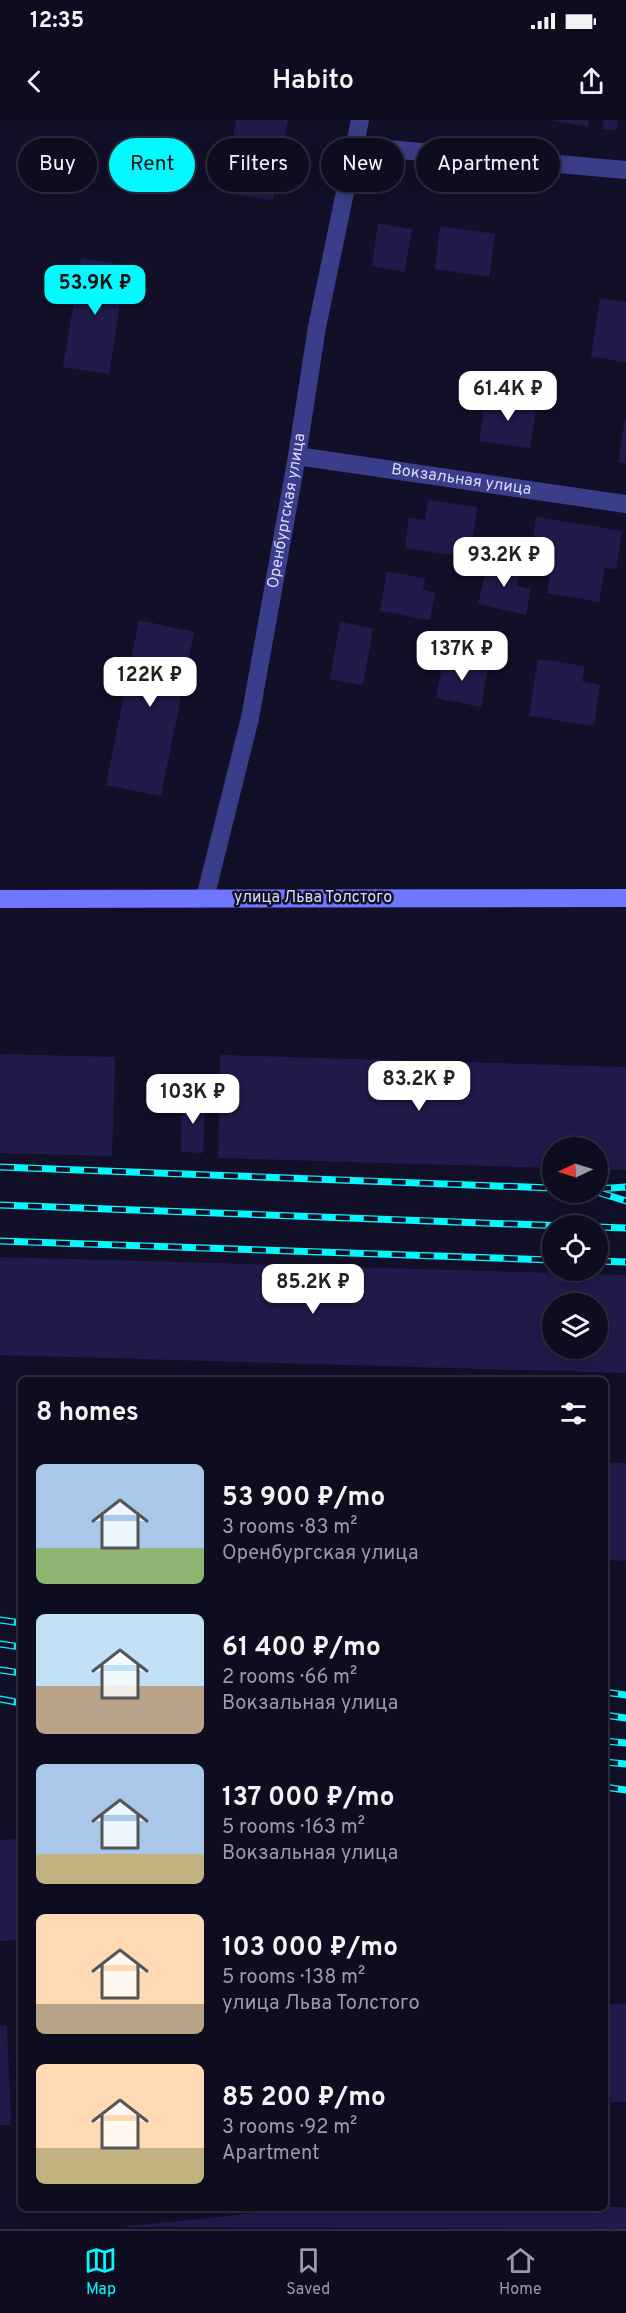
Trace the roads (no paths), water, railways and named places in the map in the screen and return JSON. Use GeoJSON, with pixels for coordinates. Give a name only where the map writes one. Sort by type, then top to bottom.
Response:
{"type":"FeatureCollection","features":[{"type":"Feature","properties":{"kind":"street","name":"Оренбургская улица"},"geometry":{"type":"LineString","coordinates":[[356,138],[360,120]]}},
{"type":"Feature","properties":{"kind":"street"},"geometry":{"type":"LineString","coordinates":[[404,150],[626,170]]}},
{"type":"Feature","properties":{"kind":"street","name":"Оренбургская улица"},"geometry":{"type":"LineString","coordinates":[[205,898],[249,718],[297,456],[317,327],[345,192]]}},
{"type":"Feature","properties":{"kind":"street","name":"Вокзальная улица"},"geometry":{"type":"LineString","coordinates":[[297,456],[626,504]]}},
{"type":"Feature","properties":{"kind":"street","name":"улица Льва Толстого"},"geometry":{"type":"LineString","coordinates":[[0,899],[626,898]]}},
{"type":"Feature","properties":{"kind":"railway"},"geometry":{"type":"LineString","coordinates":[[0,1167],[542,1188]]}},
{"type":"Feature","properties":{"kind":"railway"},"geometry":{"type":"LineString","coordinates":[[608,1188],[626,1187]]}},
{"type":"Feature","properties":{"kind":"railway"},"geometry":{"type":"LineString","coordinates":[[608,1195],[626,1201]]}},
{"type":"Feature","properties":{"kind":"railway"},"geometry":{"type":"LineString","coordinates":[[0,1205],[542,1225]]}},
{"type":"Feature","properties":{"kind":"railway"},"geometry":{"type":"LineString","coordinates":[[608,1227],[626,1228]]}},
{"type":"Feature","properties":{"kind":"railway"},"geometry":{"type":"LineString","coordinates":[[0,1241],[542,1260]]}},
{"type":"Feature","properties":{"kind":"railway"},"geometry":{"type":"LineString","coordinates":[[608,1261],[626,1262]]}},
{"type":"Feature","properties":{"kind":"railway"},"geometry":{"type":"LineString","coordinates":[[0,1620],[18,1623]]}},
{"type":"Feature","properties":{"kind":"railway"},"geometry":{"type":"LineString","coordinates":[[0,1644],[18,1647]]}},
{"type":"Feature","properties":{"kind":"railway"},"geometry":{"type":"LineString","coordinates":[[0,1670],[18,1673]]}},
{"type":"Feature","properties":{"kind":"railway"},"geometry":{"type":"LineString","coordinates":[[608,1693],[626,1695]]}},
{"type":"Feature","properties":{"kind":"railway"},"geometry":{"type":"LineString","coordinates":[[0,1699],[18,1702]]}},
{"type":"Feature","properties":{"kind":"railway"},"geometry":{"type":"LineString","coordinates":[[608,1716],[626,1718]]}},
{"type":"Feature","properties":{"kind":"railway"},"geometry":{"type":"LineString","coordinates":[[608,1741],[626,1743]]}},
{"type":"Feature","properties":{"kind":"railway"},"geometry":{"type":"LineString","coordinates":[[608,1762],[626,1764]]}},
{"type":"Feature","properties":{"kind":"railway"},"geometry":{"type":"LineString","coordinates":[[608,1788],[626,1790]]}}]}
